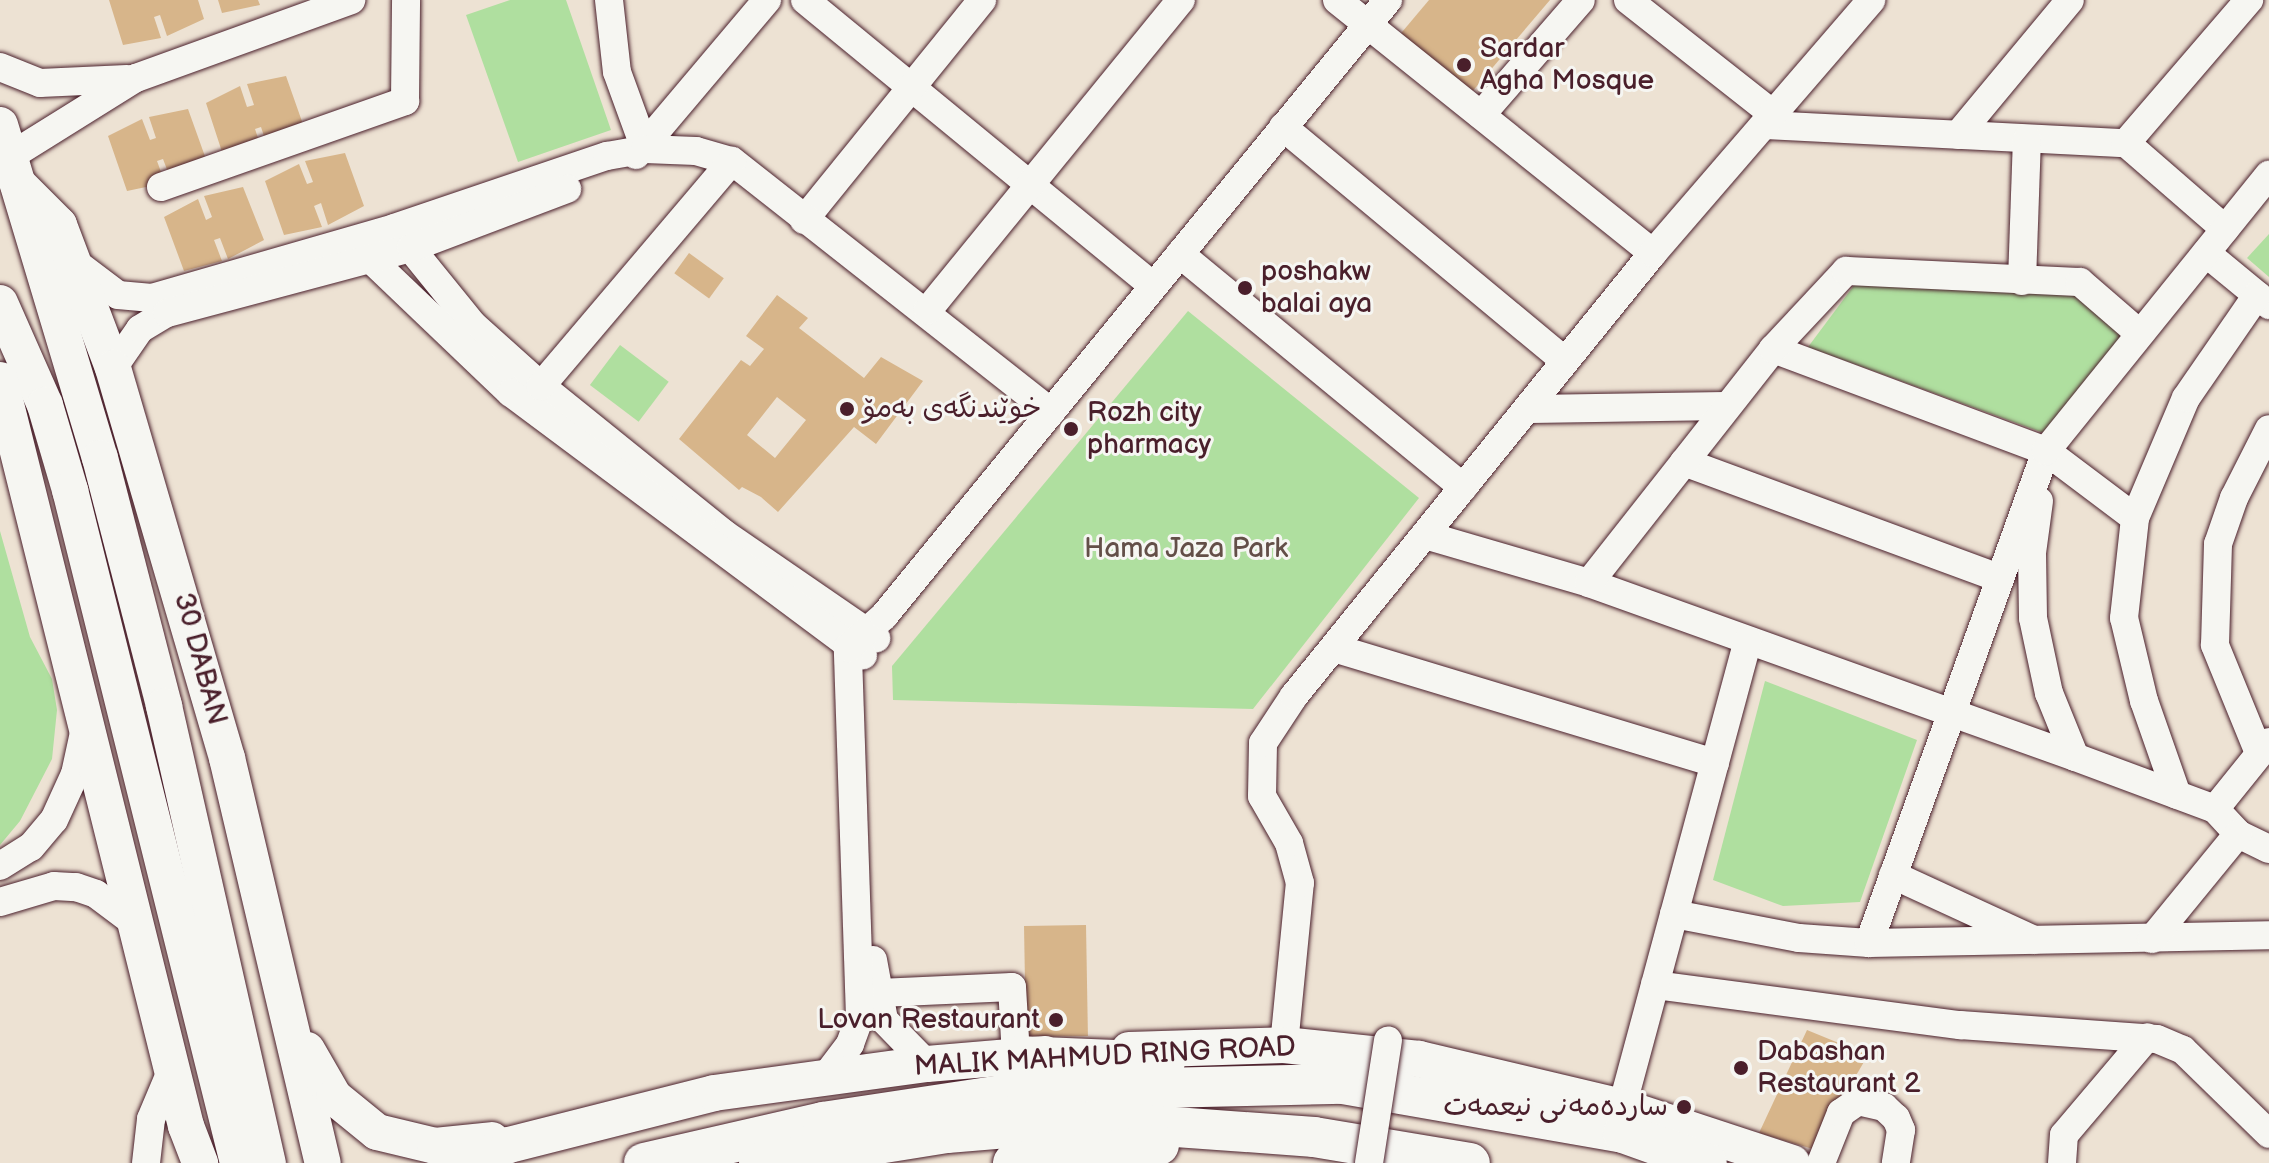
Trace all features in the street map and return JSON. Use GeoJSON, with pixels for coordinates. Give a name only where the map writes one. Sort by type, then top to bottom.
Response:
{"type":"FeatureCollection","features":[{"type":"Feature","properties":{"kind":"highway"},"geometry":{"type":"LineString","coordinates":[[1016,1056],[1240,1065],[1343,1084]]}},
{"type":"Feature","properties":{"kind":"highway","name":"MALIK MAHMUD RING ROAD"},"geometry":{"type":"LineString","coordinates":[[759,1163],[939,1119],[1027,1091],[1343,1084],[1622,1120],[1706,1148]]}},
{"type":"Feature","properties":{"kind":"highway","name":"MALIK MAHMUD RING ROAD"},"geometry":{"type":"LineString","coordinates":[[644,1163],[808,1125],[939,1119],[1092,1121],[1314,1137],[1470,1163]]}},
{"type":"Feature","properties":{"kind":"highway"},"geometry":{"type":"LineString","coordinates":[[1013,1163],[1134,1147],[1314,1137]]}},
{"type":"Feature","properties":{"kind":"main road","name":"30 DABAN"},"geometry":{"type":"LineString","coordinates":[[8,155],[59,225],[77,264],[113,368],[223,743],[323,1163]]}},
{"type":"Feature","properties":{"kind":"main road","name":"30 DABAN"},"geometry":{"type":"LineString","coordinates":[[8,155],[100,458],[141,618],[268,1163]]}},
{"type":"Feature","properties":{"kind":"main road"},"geometry":{"type":"LineString","coordinates":[[0,303],[45,405],[70,490],[238,1163]]}},
{"type":"Feature","properties":{"kind":"main road"},"geometry":{"type":"LineString","coordinates":[[0,380],[186,1126],[191,1163]]}},
{"type":"Feature","properties":{"kind":"main road"},"geometry":{"type":"LineString","coordinates":[[282,998],[334,1097],[364,1124],[405,1143],[479,1143],[647,1108]]}},
{"type":"Feature","properties":{"kind":"main road","name":"MALIK MAHMUD RING ROAD"},"geometry":{"type":"LineString","coordinates":[[462,1163],[647,1108],[826,1076],[1016,1056],[1284,1045],[1419,1059],[1622,1120]]}},
{"type":"Feature","properties":{"kind":"main road"},"geometry":{"type":"LineString","coordinates":[[186,1126],[200,1163]]}},
{"type":"Feature","properties":{"kind":"main road","name":"MALIK MAHMUD RING ROAD"},"geometry":{"type":"LineString","coordinates":[[1706,1148],[1792,1163]]}},
{"type":"Feature","properties":{"kind":"street"},"geometry":{"type":"LineString","coordinates":[[8,155],[136,78],[351,0]]}},
{"type":"Feature","properties":{"kind":"street"},"geometry":{"type":"LineString","coordinates":[[161,187],[405,101],[406,0]]}},
{"type":"Feature","properties":{"kind":"street"},"geometry":{"type":"LineString","coordinates":[[609,0],[617,72],[645,149]]}},
{"type":"Feature","properties":{"kind":"street"},"geometry":{"type":"LineString","coordinates":[[113,368],[140,329],[167,313],[614,171],[645,149],[767,0]]}},
{"type":"Feature","properties":{"kind":"street"},"geometry":{"type":"LineString","coordinates":[[805,0],[1153,286]]}},
{"type":"Feature","properties":{"kind":"street"},"geometry":{"type":"LineString","coordinates":[[804,220],[982,0]]}},
{"type":"Feature","properties":{"kind":"street"},"geometry":{"type":"LineString","coordinates":[[928,310],[1181,0]]}},
{"type":"Feature","properties":{"kind":"street"},"geometry":{"type":"LineString","coordinates":[[1337,0],[1653,253]]}},
{"type":"Feature","properties":{"kind":"street"},"geometry":{"type":"LineString","coordinates":[[927,1064],[890,1031],[873,960],[862,680],[867,638],[1388,0]]}},
{"type":"Feature","properties":{"kind":"street"},"geometry":{"type":"LineString","coordinates":[[1481,115],[1581,0]]}},
{"type":"Feature","properties":{"kind":"street"},"geometry":{"type":"LineString","coordinates":[[1628,0],[1770,120],[1958,135],[2126,143],[2225,229]]}},
{"type":"Feature","properties":{"kind":"street"},"geometry":{"type":"LineString","coordinates":[[1958,135],[2070,0]]}},
{"type":"Feature","properties":{"kind":"street"},"geometry":{"type":"LineString","coordinates":[[2126,143],[2249,0]]}},
{"type":"Feature","properties":{"kind":"street"},"geometry":{"type":"LineString","coordinates":[[1284,1045],[1300,883],[1289,843],[1262,796],[1263,743],[1334,648],[1653,253],[1869,1]]}},
{"type":"Feature","properties":{"kind":"street"},"geometry":{"type":"LineString","coordinates":[[0,67],[40,83],[136,78]]}},
{"type":"Feature","properties":{"kind":"street"},"geometry":{"type":"LineString","coordinates":[[1283,127],[1565,361]]}},
{"type":"Feature","properties":{"kind":"street"},"geometry":{"type":"LineString","coordinates":[[2022,281],[2027,139]]}},
{"type":"Feature","properties":{"kind":"street"},"geometry":{"type":"LineString","coordinates":[[645,149],[696,151],[732,161],[804,220],[928,310],[1051,412]]}},
{"type":"Feature","properties":{"kind":"street"},"geometry":{"type":"LineString","coordinates":[[541,386],[732,161]]}},
{"type":"Feature","properties":{"kind":"street"},"geometry":{"type":"LineString","coordinates":[[1869,943],[2046,451],[2269,175]]}},
{"type":"Feature","properties":{"kind":"street"},"geometry":{"type":"LineString","coordinates":[[402,238],[473,325],[541,386],[723,533],[867,638]]}},
{"type":"Feature","properties":{"kind":"street"},"geometry":{"type":"LineString","coordinates":[[77,264],[118,295],[152,298],[360,250]]}},
{"type":"Feature","properties":{"kind":"street"},"geometry":{"type":"LineString","coordinates":[[360,250],[511,393],[867,638]]}},
{"type":"Feature","properties":{"kind":"street"},"geometry":{"type":"LineString","coordinates":[[2177,795],[2144,701],[2124,618],[2135,518],[2186,398],[2263,300],[2206,253]]}},
{"type":"Feature","properties":{"kind":"street"},"geometry":{"type":"LineString","coordinates":[[1180,254],[1463,487]]}},
{"type":"Feature","properties":{"kind":"street"},"geometry":{"type":"LineString","coordinates":[[1589,583],[1773,349],[1846,271],[2080,282],[2140,334]]}},
{"type":"Feature","properties":{"kind":"street"},"geometry":{"type":"LineString","coordinates":[[1773,349],[2046,451],[2135,518]]}},
{"type":"Feature","properties":{"kind":"street"},"geometry":{"type":"LineString","coordinates":[[1529,409],[1727,406]]}},
{"type":"Feature","properties":{"kind":"street"},"geometry":{"type":"LineString","coordinates":[[2215,809],[2264,748],[2215,645],[2218,544],[2234,498],[2269,429]]}},
{"type":"Feature","properties":{"kind":"street"},"geometry":{"type":"LineString","coordinates":[[2046,451],[2032,553],[2033,618],[2049,693],[2075,757]]}},
{"type":"Feature","properties":{"kind":"street"},"geometry":{"type":"LineString","coordinates":[[1684,462],[1999,578]]}},
{"type":"Feature","properties":{"kind":"street"},"geometry":{"type":"LineString","coordinates":[[1425,535],[1589,583],[2215,809],[2238,834],[2269,849]]}},
{"type":"Feature","properties":{"kind":"street"},"geometry":{"type":"LineString","coordinates":[[826,1076],[850,1044],[860,1017],[867,638]]}},
{"type":"Feature","properties":{"kind":"street"},"geometry":{"type":"LineString","coordinates":[[1622,1120],[1655,985],[1748,641]]}},
{"type":"Feature","properties":{"kind":"street"},"geometry":{"type":"LineString","coordinates":[[1334,648],[1715,763]]}},
{"type":"Feature","properties":{"kind":"street"},"geometry":{"type":"LineString","coordinates":[[0,866],[31,847],[54,820],[75,774],[85,727]]}},
{"type":"Feature","properties":{"kind":"street"},"geometry":{"type":"LineString","coordinates":[[2152,939],[2238,834]]}},
{"type":"Feature","properties":{"kind":"street"},"geometry":{"type":"LineString","coordinates":[[1893,875],[2041,944]]}},
{"type":"Feature","properties":{"kind":"street"},"geometry":{"type":"LineString","coordinates":[[0,902],[54,886],[76,887],[96,894],[136,924]]}},
{"type":"Feature","properties":{"kind":"street"},"geometry":{"type":"LineString","coordinates":[[1674,914],[1799,938],[1869,943],[2041,944],[2269,935]]}},
{"type":"Feature","properties":{"kind":"street"},"geometry":{"type":"LineString","coordinates":[[1655,985],[1960,1025],[2147,1037],[2183,1050],[2269,1134]]}},
{"type":"Feature","properties":{"kind":"street"},"geometry":{"type":"LineString","coordinates":[[879,993],[1012,987],[1016,1056]]}},
{"type":"Feature","properties":{"kind":"street"},"geometry":{"type":"LineString","coordinates":[[2062,1163],[2064,1135],[2147,1037]]}},
{"type":"Feature","properties":{"kind":"street"},"geometry":{"type":"LineString","coordinates":[[1369,1163],[1388,1040]]}},
{"type":"Feature","properties":{"kind":"street"},"geometry":{"type":"LineString","coordinates":[[146,1163],[151,1119],[172,1069]]}},
{"type":"Feature","properties":{"kind":"street"},"geometry":{"type":"LineString","coordinates":[[1821,1163],[1841,1113],[1858,1101],[1884,1107],[1896,1118],[1901,1130],[1896,1163]]}},
{"type":"Feature","properties":{"kind":"green space"},"geometry":{"type":"Polygon","coordinates":[[[510,0],[566,0],[611,130],[518,162],[466,15],[510,0]]]}},
{"type":"Feature","properties":{"kind":"green space"},"geometry":{"type":"Polygon","coordinates":[[[2269,234],[2269,277],[2247,258],[2269,234]]]}},
{"type":"Feature","properties":{"kind":"green space"},"geometry":{"type":"Polygon","coordinates":[[[1855,284],[2079,294],[2138,343],[2060,439],[1808,347],[1855,284]]]}},
{"type":"Feature","properties":{"kind":"green space","name":"Hama Jaza Park"},"geometry":{"type":"Polygon","coordinates":[[[1188,311],[1419,498],[1253,709],[893,700],[892,666],[1188,311]]]}},
{"type":"Feature","properties":{"kind":"green space"},"geometry":{"type":"Polygon","coordinates":[[[620,345],[669,382],[639,422],[590,385],[620,345]]]}},
{"type":"Feature","properties":{"kind":"green space"},"geometry":{"type":"Polygon","coordinates":[[[0,531],[30,637],[52,679],[57,710],[52,759],[20,821],[0,845],[0,531]]]}},
{"type":"Feature","properties":{"kind":"green space"},"geometry":{"type":"Polygon","coordinates":[[[1765,681],[1917,740],[1860,902],[1783,906],[1713,880],[1765,681]]]}},
{"type":"Feature","properties":{"kind":"building"},"geometry":{"type":"Polygon","coordinates":[[[109,0],[198,0],[204,19],[167,36],[160,15],[154,17],[161,38],[123,45],[109,0]]]}},
{"type":"Feature","properties":{"kind":"building"},"geometry":{"type":"Polygon","coordinates":[[[218,0],[258,0],[260,5],[222,13],[218,0]]]}},
{"type":"Feature","properties":{"kind":"building","name":"Sardar Agha Mosque"},"geometry":{"type":"Polygon","coordinates":[[[1429,0],[1550,0],[1471,93],[1397,38],[1429,0]]]}},
{"type":"Feature","properties":{"kind":"building"},"geometry":{"type":"Polygon","coordinates":[[[286,76],[305,130],[268,148],[261,127],[255,129],[262,150],[224,158],[206,103],[240,86],[247,107],[254,105],[247,84],[286,76]]]}},
{"type":"Feature","properties":{"kind":"building"},"geometry":{"type":"Polygon","coordinates":[[[188,109],[207,162],[171,180],[163,159],[157,161],[165,183],[127,191],[108,136],[142,119],[150,140],[156,138],[149,117],[188,109]]]}},
{"type":"Feature","properties":{"kind":"building"},"geometry":{"type":"Polygon","coordinates":[[[345,153],[364,206],[328,225],[321,203],[314,206],[322,227],[284,235],[265,181],[299,164],[307,184],[313,182],[305,161],[345,153]]]}},
{"type":"Feature","properties":{"kind":"building"},"geometry":{"type":"Polygon","coordinates":[[[243,187],[264,240],[228,259],[220,238],[214,240],[222,261],[184,271],[164,217],[198,199],[206,220],[212,217],[204,196],[243,187]]]}},
{"type":"Feature","properties":{"kind":"building"},"geometry":{"type":"Polygon","coordinates":[[[689,253],[724,278],[709,299],[674,273],[689,253]]]}},
{"type":"Feature","properties":{"kind":"building","name":"خوێندنگەی بەمۆ"},"geometry":{"type":"Polygon","coordinates":[[[777,295],[808,318],[799,328],[864,378],[881,357],[923,381],[876,444],[854,427],[778,512],[761,497],[742,487],[739,490],[679,439],[741,360],[750,366],[764,349],[746,336],[777,295]],[[777,397],[747,435],[775,458],[806,420],[777,397]]]}},
{"type":"Feature","properties":{"kind":"building"},"geometry":{"type":"Polygon","coordinates":[[[1086,925],[1088,1036],[1026,1037],[1024,926],[1086,925]]]}},
{"type":"Feature","properties":{"kind":"building"},"geometry":{"type":"Polygon","coordinates":[[[1807,1030],[1868,1055],[1813,1149],[1759,1133],[1807,1030]]]}},
{"type":"Feature","properties":{"kind":"place","name":"Sardar Agha Mosque"},"geometry":{"type":"Point","coordinates":[1464,65]}},
{"type":"Feature","properties":{"kind":"place","name":"poshakw balai aya"},"geometry":{"type":"Point","coordinates":[1245,288]}},
{"type":"Feature","properties":{"kind":"place","name":"خوێندنگەی بەمۆ"},"geometry":{"type":"Point","coordinates":[847,409]}},
{"type":"Feature","properties":{"kind":"place","name":"Rozh city pharmacy"},"geometry":{"type":"Point","coordinates":[1071,429]}},
{"type":"Feature","properties":{"kind":"place","name":"Lovan Restaurant"},"geometry":{"type":"Point","coordinates":[1056,1020]}},
{"type":"Feature","properties":{"kind":"place","name":"Dabashan Restaurant 2"},"geometry":{"type":"Point","coordinates":[1741,1068]}},
{"type":"Feature","properties":{"kind":"place","name":"ساردەمەنی نیعمەت"},"geometry":{"type":"Point","coordinates":[1684,1107]}}]}
